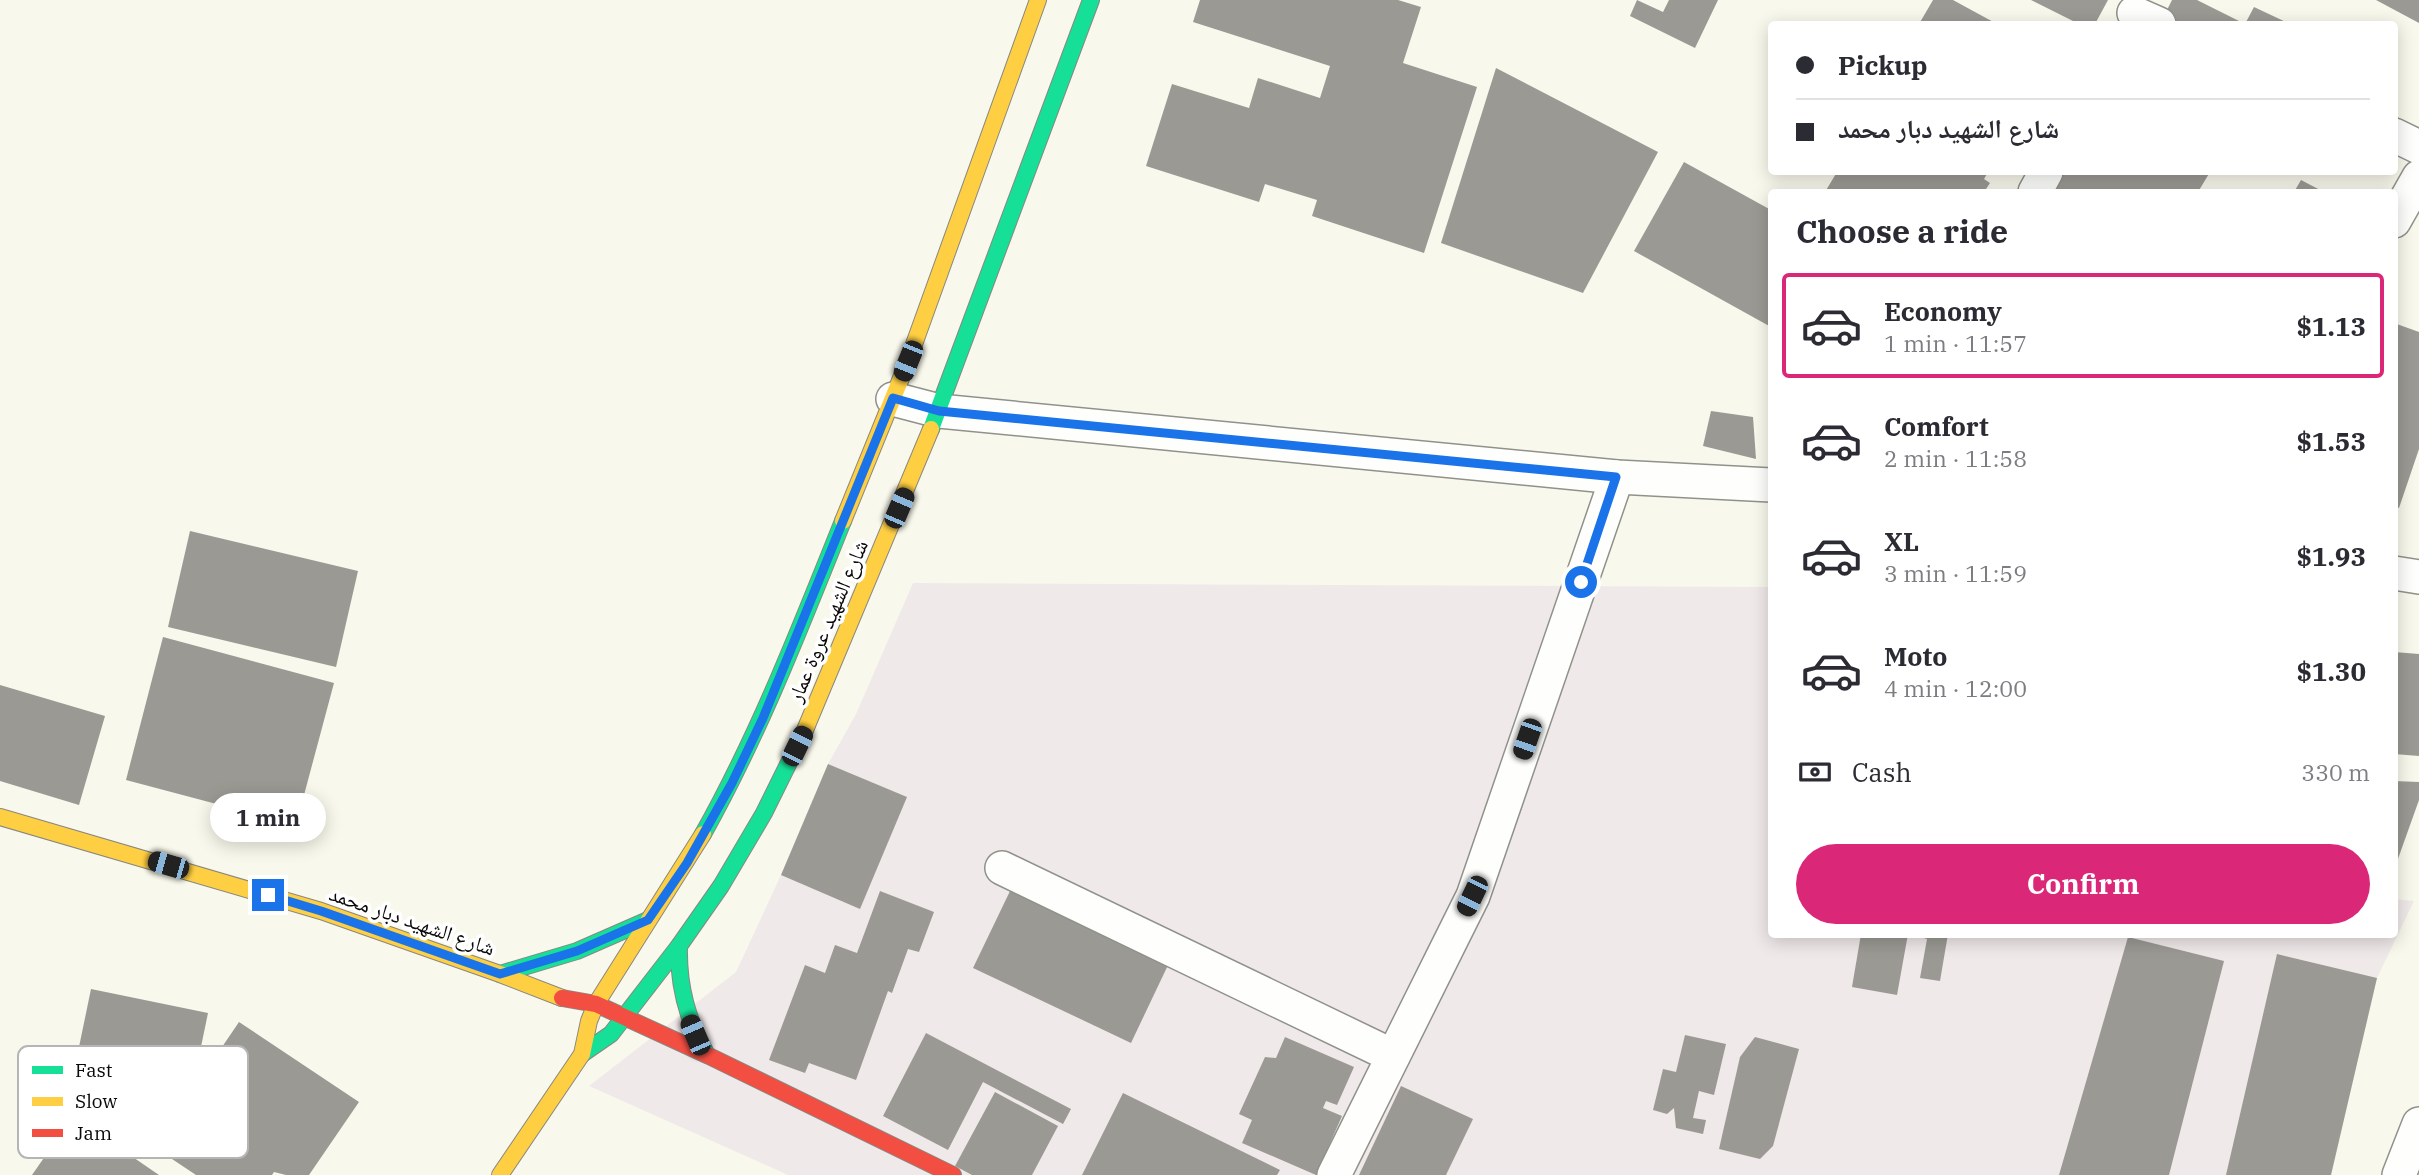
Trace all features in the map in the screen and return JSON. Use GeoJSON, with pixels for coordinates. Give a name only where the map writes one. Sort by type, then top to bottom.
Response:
{"type":"FeatureCollection","features":[{"type":"Feature","properties":{"kind":"street","name":"شارع الشهيد عروة عمار"},"geometry":{"type":"LineString","coordinates":[[500,1175],[582,1054],[589,1021],[596,1004],[687,863],[732,783],[767,708],[893,398],[1038,0]]}},
{"type":"Feature","properties":{"kind":"street","name":"شارع الشهيد عروة عمار"},"geometry":{"type":"LineString","coordinates":[[582,1054],[617,1037],[625,1018],[720,886],[764,813],[802,735],[939,411],[1091,0]]}},
{"type":"Feature","properties":{"kind":"street"},"geometry":{"type":"LineString","coordinates":[[2398,137],[2419,147]]}},
{"type":"Feature","properties":{"kind":"street"},"geometry":{"type":"LineString","coordinates":[[2398,214],[2419,177]]}},
{"type":"Feature","properties":{"kind":"street"},"geometry":{"type":"LineString","coordinates":[[893,398],[939,411],[1616,477],[1768,485]]}},
{"type":"Feature","properties":{"kind":"street"},"geometry":{"type":"LineString","coordinates":[[1334,1175],[1472,896],[1616,477]]}},
{"type":"Feature","properties":{"kind":"street"},"geometry":{"type":"LineString","coordinates":[[2398,574],[2419,578]]}},
{"type":"Feature","properties":{"kind":"street","name":"شارع الشهيد دبار محمد"},"geometry":{"type":"LineString","coordinates":[[0,817],[321,911],[566,1000],[596,1004],[953,1175]]}},
{"type":"Feature","properties":{"kind":"street"},"geometry":{"type":"LineString","coordinates":[[1002,868],[1393,1056]]}},
{"type":"Feature","properties":{"kind":"street"},"geometry":{"type":"LineString","coordinates":[[500,974],[577,951],[648,920]]}},
{"type":"Feature","properties":{"kind":"street"},"geometry":{"type":"LineString","coordinates":[[679,946],[678,969],[686,1014],[707,1055]]}},
{"type":"Feature","properties":{"kind":"street","name":"شارع الشهيد دبار محمد"},"geometry":{"type":"LineString","coordinates":[[566,1000],[576,1013],[617,1037]]}},
{"type":"Feature","properties":{"kind":"street"},"geometry":{"type":"LineString","coordinates":[[2399,1175],[2419,1124]]}},
{"type":"Feature","properties":{"kind":"shaded area"},"geometry":{"type":"Polygon","coordinates":[[[913,583],[1768,587],[1768,938],[2396,938],[2377,978],[2331,1175],[788,1175],[589,1086],[736,972],[828,764],[856,714],[913,583]]]}},
{"type":"Feature","properties":{"kind":"shaded area"},"geometry":{"type":"Polygon","coordinates":[[[2398,899],[2414,901],[2398,934],[2398,899]]]}},
{"type":"Feature","properties":{"kind":"building"},"geometry":{"type":"Polygon","coordinates":[[[1200,0],[1398,0],[1421,7],[1403,63],[1477,87],[1424,253],[1312,216],[1317,200],[1265,184],[1259,202],[1146,166],[1172,84],[1249,108],[1258,78],[1320,98],[1330,66],[1193,22],[1200,0]]]}},
{"type":"Feature","properties":{"kind":"building"},"geometry":{"type":"Polygon","coordinates":[[[1637,0],[1663,12],[1669,0],[1718,0],[1695,48],[1630,16],[1637,0]]]}},
{"type":"Feature","properties":{"kind":"building"},"geometry":{"type":"Polygon","coordinates":[[[1933,0],[1953,0],[1992,21],[1921,21],[1933,0]]]}},
{"type":"Feature","properties":{"kind":"building"},"geometry":{"type":"Polygon","coordinates":[[[2031,0],[2108,0],[2097,21],[2073,21],[2031,0]]]}},
{"type":"Feature","properties":{"kind":"building"},"geometry":{"type":"Polygon","coordinates":[[[2172,0],[2197,0],[2239,21],[2162,21],[2172,0]]]}},
{"type":"Feature","properties":{"kind":"building"},"geometry":{"type":"Polygon","coordinates":[[[2376,0],[2419,0],[2419,23],[2376,0]]]}},
{"type":"Feature","properties":{"kind":"building"},"geometry":{"type":"Polygon","coordinates":[[[2254,7],[2284,21],[2247,21],[2254,7]]]}},
{"type":"Feature","properties":{"kind":"building"},"geometry":{"type":"Polygon","coordinates":[[[1496,68],[1658,152],[1583,293],[1441,243],[1496,68]]]}},
{"type":"Feature","properties":{"kind":"building"},"geometry":{"type":"Polygon","coordinates":[[[1684,162],[1768,208],[1768,325],[1634,251],[1684,162]]]}},
{"type":"Feature","properties":{"kind":"building"},"geometry":{"type":"Polygon","coordinates":[[[1835,175],[1986,175],[1984,179],[1990,183],[1986,189],[1827,189],[1835,175]]]}},
{"type":"Feature","properties":{"kind":"building"},"geometry":{"type":"Polygon","coordinates":[[[2045,175],[2208,175],[2200,189],[2037,189],[2045,175]]]}},
{"type":"Feature","properties":{"kind":"building"},"geometry":{"type":"Polygon","coordinates":[[[2301,180],[2318,189],[2296,189],[2301,180]]]}},
{"type":"Feature","properties":{"kind":"building"},"geometry":{"type":"Polygon","coordinates":[[[2398,324],[2419,332],[2419,449],[2399,508],[2398,324]]]}},
{"type":"Feature","properties":{"kind":"building"},"geometry":{"type":"Polygon","coordinates":[[[1711,411],[1753,417],[1756,459],[1703,446],[1711,411]]]}},
{"type":"Feature","properties":{"kind":"building"},"geometry":{"type":"Polygon","coordinates":[[[190,531],[358,571],[336,667],[168,627],[190,531]]]}},
{"type":"Feature","properties":{"kind":"building"},"geometry":{"type":"Polygon","coordinates":[[[163,637],[334,683],[296,825],[126,780],[163,637]]]}},
{"type":"Feature","properties":{"kind":"building"},"geometry":{"type":"Polygon","coordinates":[[[2398,652],[2419,654],[2419,756],[2398,754],[2398,652]]]}},
{"type":"Feature","properties":{"kind":"building"},"geometry":{"type":"Polygon","coordinates":[[[0,685],[105,716],[79,805],[0,781],[0,685]]]}},
{"type":"Feature","properties":{"kind":"building"},"geometry":{"type":"Polygon","coordinates":[[[828,764],[907,797],[860,909],[781,875],[828,764]]]}},
{"type":"Feature","properties":{"kind":"building"},"geometry":{"type":"Polygon","coordinates":[[[2398,781],[2419,782],[2419,800],[2398,859],[2398,781]]]}},
{"type":"Feature","properties":{"kind":"building"},"geometry":{"type":"Polygon","coordinates":[[[1011,889],[1169,963],[1131,1043],[973,968],[1011,889]]]}},
{"type":"Feature","properties":{"kind":"building"},"geometry":{"type":"Polygon","coordinates":[[[880,891],[934,912],[919,952],[908,949],[892,993],[888,991],[856,1080],[809,1063],[805,1073],[769,1060],[805,965],[825,973],[835,945],[857,953],[880,891]]]}},
{"type":"Feature","properties":{"kind":"building"},"geometry":{"type":"Polygon","coordinates":[[[1860,938],[1907,938],[1897,995],[1852,987],[1860,938]]]}},
{"type":"Feature","properties":{"kind":"building"},"geometry":{"type":"Polygon","coordinates":[[[1924,938],[1947,938],[1940,981],[1920,978],[1927,939],[1924,938]]]}},
{"type":"Feature","properties":{"kind":"building"},"geometry":{"type":"Polygon","coordinates":[[[2128,938],[2224,961],[2169,1175],[2059,1175],[2128,938]]]}},
{"type":"Feature","properties":{"kind":"building"},"geometry":{"type":"Polygon","coordinates":[[[2277,954],[2377,978],[2331,1175],[2226,1175],[2277,954]]]}},
{"type":"Feature","properties":{"kind":"building"},"geometry":{"type":"Polygon","coordinates":[[[91,989],[208,1013],[201,1046],[79,1046],[91,989]]]}},
{"type":"Feature","properties":{"kind":"building"},"geometry":{"type":"Polygon","coordinates":[[[239,1022],[359,1102],[309,1175],[274,1172],[272,1175],[196,1175],[170,1158],[248,1158],[248,1046],[223,1046],[239,1022]]]}},
{"type":"Feature","properties":{"kind":"building"},"geometry":{"type":"Polygon","coordinates":[[[926,1033],[1071,1109],[1063,1124],[983,1082],[948,1150],[883,1116],[926,1033]]]}},
{"type":"Feature","properties":{"kind":"building"},"geometry":{"type":"Polygon","coordinates":[[[1685,1035],[1726,1044],[1714,1095],[1699,1091],[1693,1118],[1706,1120],[1703,1134],[1676,1128],[1674,1108],[1667,1114],[1653,1110],[1663,1069],[1676,1072],[1685,1035]]]}},
{"type":"Feature","properties":{"kind":"building"},"geometry":{"type":"Polygon","coordinates":[[[1285,1037],[1354,1067],[1337,1105],[1326,1101],[1323,1108],[1342,1116],[1316,1175],[1242,1143],[1252,1120],[1239,1114],[1265,1057],[1276,1058],[1285,1037]]]}},
{"type":"Feature","properties":{"kind":"building"},"geometry":{"type":"Polygon","coordinates":[[[1755,1037],[1799,1049],[1773,1146],[1760,1159],[1719,1149],[1740,1057],[1755,1037]]]}},
{"type":"Feature","properties":{"kind":"building"},"geometry":{"type":"Polygon","coordinates":[[[1401,1086],[1473,1119],[1446,1175],[1359,1175],[1401,1086]]]}},
{"type":"Feature","properties":{"kind":"building"},"geometry":{"type":"Polygon","coordinates":[[[995,1092],[1058,1126],[1032,1175],[972,1175],[955,1166],[995,1092]]]}},
{"type":"Feature","properties":{"kind":"building"},"geometry":{"type":"Polygon","coordinates":[[[1123,1093],[1280,1170],[1277,1175],[1082,1175],[1123,1093]]]}},
{"type":"Feature","properties":{"kind":"building"},"geometry":{"type":"Polygon","coordinates":[[[44,1158],[134,1158],[159,1175],[32,1175],[44,1158]]]}},
{"type":"Feature","properties":{"kind":"traffic: fast"},"geometry":{"type":"LineString","coordinates":[[931,429],[1091,0]]}},
{"type":"Feature","properties":{"kind":"traffic: fast"},"geometry":{"type":"LineString","coordinates":[[703,834],[761,719],[843,521]]}},
{"type":"Feature","properties":{"kind":"traffic: fast"},"geometry":{"type":"LineString","coordinates":[[582,1054],[611,1034],[721,886],[764,813],[805,730]]}},
{"type":"Feature","properties":{"kind":"traffic: fast"},"geometry":{"type":"LineString","coordinates":[[500,974],[577,951],[648,920]]}},
{"type":"Feature","properties":{"kind":"traffic: fast"},"geometry":{"type":"LineString","coordinates":[[679,946],[685,1002],[707,1055]]}},
{"type":"Feature","properties":{"kind":"traffic: slow"},"geometry":{"type":"LineString","coordinates":[[843,521],[908,361],[1038,0]]}},
{"type":"Feature","properties":{"kind":"traffic: slow"},"geometry":{"type":"LineString","coordinates":[[805,730],[931,429]]}},
{"type":"Feature","properties":{"kind":"traffic: slow"},"geometry":{"type":"LineString","coordinates":[[0,817],[321,911],[562,998]]}},
{"type":"Feature","properties":{"kind":"traffic: slow"},"geometry":{"type":"LineString","coordinates":[[500,1175],[582,1054],[589,1021],[596,1004],[703,834]]}},
{"type":"Feature","properties":{"kind":"traffic: jam"},"geometry":{"type":"LineString","coordinates":[[562,998],[596,1004],[953,1175]]}},
{"type":"Feature","properties":{"kind":"route"},"geometry":{"type":"LineString","coordinates":[[268,895],[500,974],[577,951],[648,920],[687,863],[732,783],[763,718],[893,398],[939,411],[1616,477],[1581,582]]}}]}
